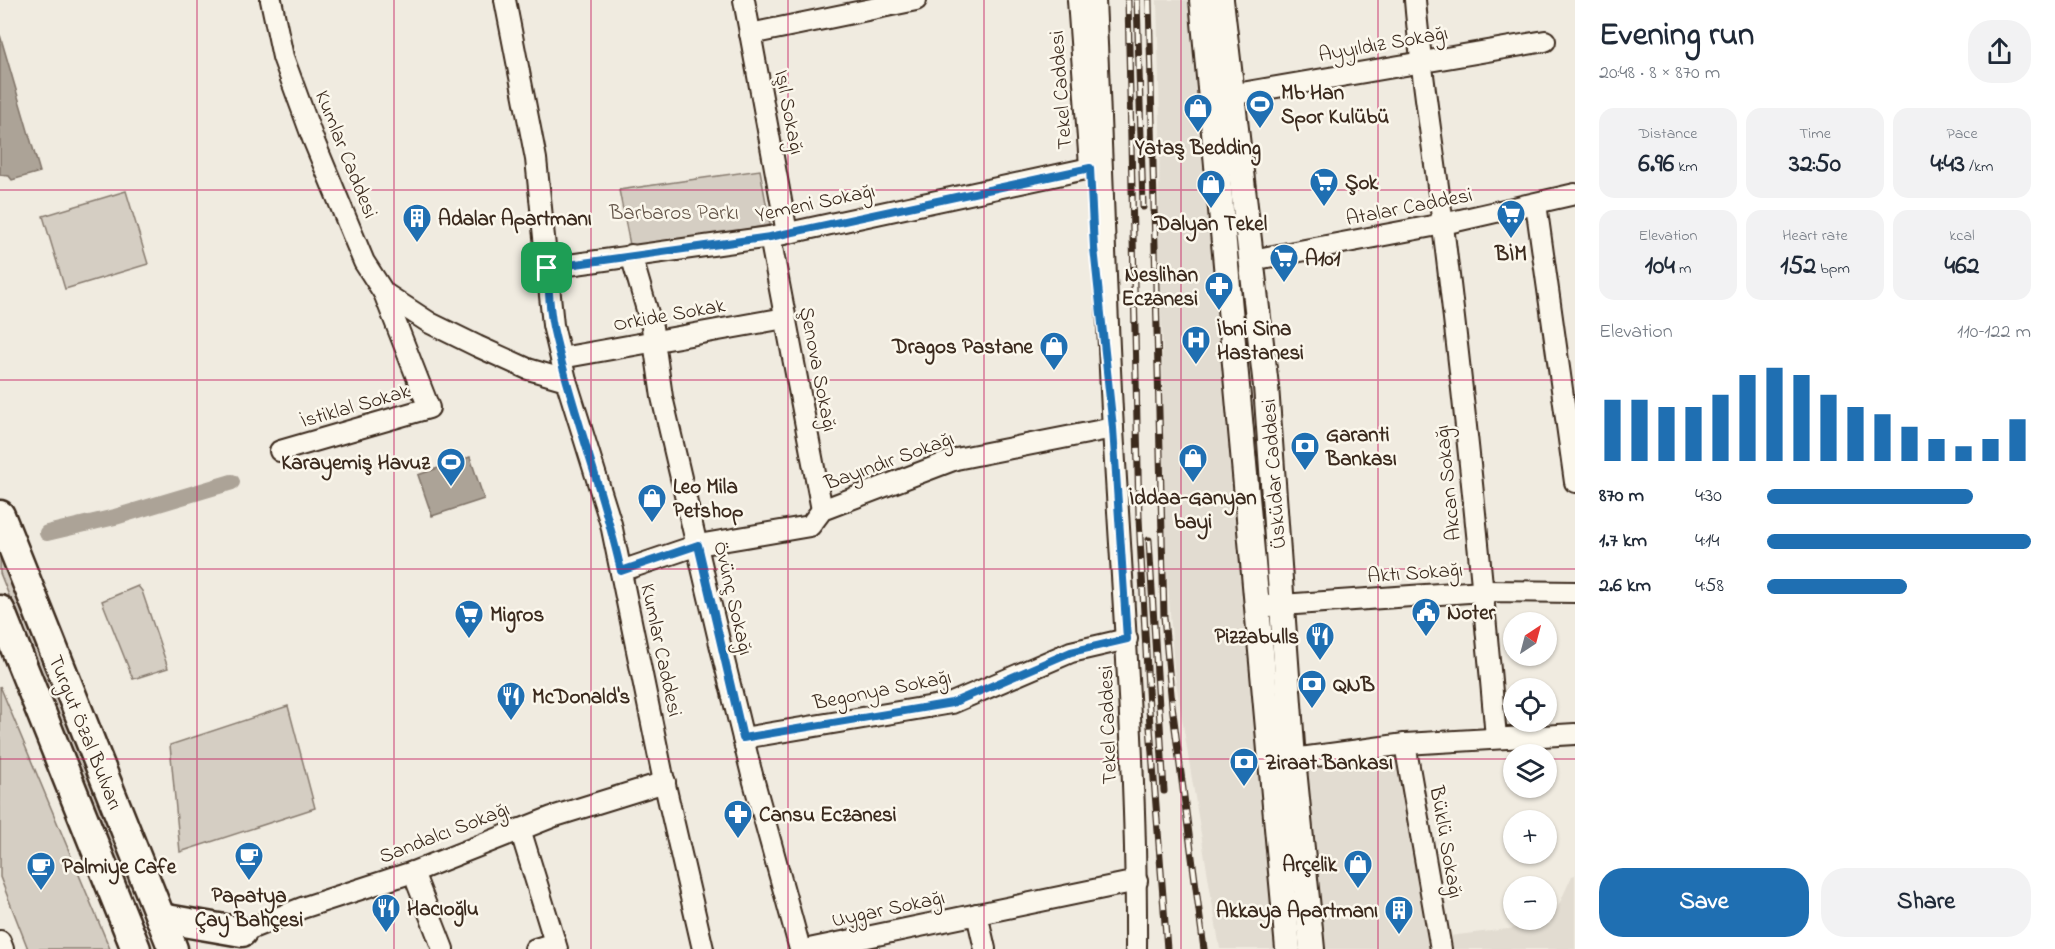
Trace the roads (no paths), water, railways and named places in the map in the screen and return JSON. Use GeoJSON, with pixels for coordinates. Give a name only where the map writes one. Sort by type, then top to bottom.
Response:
{"type":"FeatureCollection","features":[{"type":"Feature","properties":{"kind":"highway","name":"Turgut Özal Bulvarı"},"geometry":{"type":"LineString","coordinates":[[0,515],[173,949]]}},
{"type":"Feature","properties":{"kind":"highway","name":"Turgut Özal Bulvarı"},"geometry":{"type":"LineString","coordinates":[[0,610],[136,949]]}},
{"type":"Feature","properties":{"kind":"highway"},"geometry":{"type":"LineString","coordinates":[[161,918],[232,941]]}},
{"type":"Feature","properties":{"kind":"main road","name":"Üsküdar Caddesi"},"geometry":{"type":"LineString","coordinates":[[1202,0],[1259,607],[1287,949]]}},
{"type":"Feature","properties":{"kind":"main road","name":"Üsküdar Caddesi"},"geometry":{"type":"LineString","coordinates":[[1221,0],[1230,95],[1266,386],[1293,759],[1312,949]]}},
{"type":"Feature","properties":{"kind":"main road"},"geometry":{"type":"LineString","coordinates":[[1228,264],[1252,260]]}},
{"type":"Feature","properties":{"kind":"street","name":"Kumlar Caddesi"},"geometry":{"type":"LineString","coordinates":[[271,0],[283,57],[313,139],[364,261],[384,293],[409,307],[430,323],[528,369],[558,378],[611,524],[665,782],[703,949]]}},
{"type":"Feature","properties":{"kind":"street"},"geometry":{"type":"LineString","coordinates":[[505,0],[536,159],[552,325],[561,358],[558,378]]}},
{"type":"Feature","properties":{"kind":"street","name":"Işıl Sokağı"},"geometry":{"type":"LineString","coordinates":[[744,0],[778,235]]}},
{"type":"Feature","properties":{"kind":"street"},"geometry":{"type":"LineString","coordinates":[[750,34],[916,0]]}},
{"type":"Feature","properties":{"kind":"street","name":"Tekel Caddesi"},"geometry":{"type":"LineString","coordinates":[[1078,0],[1094,248],[1113,428]]}},
{"type":"Feature","properties":{"kind":"street","name":"Tekel Caddesi"},"geometry":{"type":"LineString","coordinates":[[1095,0],[1113,428],[1127,639],[1137,881],[1137,949]]}},
{"type":"Feature","properties":{"kind":"street","name":"Akcan Sokağı"},"geometry":{"type":"LineString","coordinates":[[1415,0],[1420,60],[1443,224],[1484,591],[1496,737]]}},
{"type":"Feature","properties":{"kind":"street","name":"Ayyıldız Sokağı"},"geometry":{"type":"LineString","coordinates":[[1230,95],[1545,40]]}},
{"type":"Feature","properties":{"kind":"street","name":"Yemeni Sokağı"},"geometry":{"type":"LineString","coordinates":[[547,268],[778,235],[1090,168]]}},
{"type":"Feature","properties":{"kind":"street","name":"Atalar Caddesi"},"geometry":{"type":"LineString","coordinates":[[1252,260],[1443,224],[1575,194]]}},
{"type":"Feature","properties":{"kind":"street"},"geometry":{"type":"LineString","coordinates":[[1536,204],[1571,432],[1575,482]]}},
{"type":"Feature","properties":{"kind":"street","name":"Şenova Sokağı"},"geometry":{"type":"LineString","coordinates":[[778,235],[785,318],[822,510]]}},
{"type":"Feature","properties":{"kind":"street","name":"Övünç Sokağı"},"geometry":{"type":"LineString","coordinates":[[632,255],[654,341],[663,397],[743,738],[800,949]]}},
{"type":"Feature","properties":{"kind":"street","name":"İstiklal Sokak"},"geometry":{"type":"LineString","coordinates":[[280,451],[429,408],[384,293]]}},
{"type":"Feature","properties":{"kind":"street","name":"Orkide Sokak"},"geometry":{"type":"LineString","coordinates":[[561,358],[785,318]]}},
{"type":"Feature","properties":{"kind":"street","name":"Bayındır Sokağı"},"geometry":{"type":"LineString","coordinates":[[621,571],[698,545],[810,526],[822,510],[956,459],[1113,428]]}},
{"type":"Feature","properties":{"kind":"street","name":"Aktı Sokağı"},"geometry":{"type":"LineString","coordinates":[[1259,607],[1484,591],[1575,592]]}},
{"type":"Feature","properties":{"kind":"street","name":"Begonya Sokağı"},"geometry":{"type":"LineString","coordinates":[[743,738],[952,703],[1071,652],[1127,639]]}},
{"type":"Feature","properties":{"kind":"street"},"geometry":{"type":"LineString","coordinates":[[1293,759],[1405,744],[1575,734]]}},
{"type":"Feature","properties":{"kind":"street","name":"Büklü Sokağı"},"geometry":{"type":"LineString","coordinates":[[1405,744],[1441,949]]}},
{"type":"Feature","properties":{"kind":"street","name":"Sandalcı Sokağı"},"geometry":{"type":"LineString","coordinates":[[232,941],[303,908],[413,872],[520,829],[665,782]]}},
{"type":"Feature","properties":{"kind":"street"},"geometry":{"type":"LineString","coordinates":[[520,829],[556,946],[535,949]]}},
{"type":"Feature","properties":{"kind":"street"},"geometry":{"type":"LineString","coordinates":[[413,872],[443,949]]}},
{"type":"Feature","properties":{"kind":"street","name":"Uygar Sokağı"},"geometry":{"type":"LineString","coordinates":[[809,949],[845,945],[977,914],[1137,881]]}},
{"type":"Feature","properties":{"kind":"street","name":"Uygar Sokağı"},"geometry":{"type":"LineString","coordinates":[[977,914],[985,949]]}},
{"type":"Feature","properties":{"kind":"street"},"geometry":{"type":"LineString","coordinates":[[0,941],[3,949]]}},
{"type":"Feature","properties":{"kind":"waterway"},"geometry":{"type":"LineString","coordinates":[[47,533],[115,517],[232,482]]}},
{"type":"Feature","properties":{"kind":"railway"},"geometry":{"type":"LineString","coordinates":[[1128,0],[1139,518],[1150,727],[1167,949]]}},
{"type":"Feature","properties":{"kind":"railway"},"geometry":{"type":"LineString","coordinates":[[1137,0],[1143,207]]}},
{"type":"Feature","properties":{"kind":"railway"},"geometry":{"type":"LineString","coordinates":[[1149,0],[1164,617],[1172,705],[1204,949]]}},
{"type":"Feature","properties":{"kind":"railway"},"geometry":{"type":"LineString","coordinates":[[1149,540],[1164,791]]}},
{"type":"Feature","properties":{"kind":"place","name":"Mb Han Spor Kulübü"},"geometry":{"type":"Point","coordinates":[1260,130]}},
{"type":"Feature","properties":{"kind":"place","name":"Yataş Bedding"},"geometry":{"type":"Point","coordinates":[1198,134]}},
{"type":"Feature","properties":{"kind":"place","name":"Şok"},"geometry":{"type":"Point","coordinates":[1324,208]}},
{"type":"Feature","properties":{"kind":"place","name":"Dalyan Tekel"},"geometry":{"type":"Point","coordinates":[1211,210]}},
{"type":"Feature","properties":{"kind":"place","name":"BİM"},"geometry":{"type":"Point","coordinates":[1511,240]}},
{"type":"Feature","properties":{"kind":"place","name":"Adalar Apartmanı"},"geometry":{"type":"Point","coordinates":[417,244]}},
{"type":"Feature","properties":{"kind":"place","name":"A101"},"geometry":{"type":"Point","coordinates":[1284,284]}},
{"type":"Feature","properties":{"kind":"place","name":"Neslihan Eczanesi"},"geometry":{"type":"Point","coordinates":[1219,312]}},
{"type":"Feature","properties":{"kind":"place","name":"İbni Sina Hastanesi"},"geometry":{"type":"Point","coordinates":[1196,366]}},
{"type":"Feature","properties":{"kind":"place","name":"Dragos Pastane"},"geometry":{"type":"Point","coordinates":[1054,372]}},
{"type":"Feature","properties":{"kind":"place","name":"Garanti Bankası"},"geometry":{"type":"Point","coordinates":[1305,472]}},
{"type":"Feature","properties":{"kind":"place","name":"İddaa-Ganyan bayi"},"geometry":{"type":"Point","coordinates":[1193,484]}},
{"type":"Feature","properties":{"kind":"place","name":"Karayemiş Havuz"},"geometry":{"type":"Point","coordinates":[451,488]}},
{"type":"Feature","properties":{"kind":"place","name":"Leo Mila Petshop"},"geometry":{"type":"Point","coordinates":[652,524]}},
{"type":"Feature","properties":{"kind":"place","name":"Noter"},"geometry":{"type":"Point","coordinates":[1426,638]}},
{"type":"Feature","properties":{"kind":"place","name":"Migros"},"geometry":{"type":"Point","coordinates":[469,640]}},
{"type":"Feature","properties":{"kind":"place","name":"Pizzabulls"},"geometry":{"type":"Point","coordinates":[1320,662]}},
{"type":"Feature","properties":{"kind":"place","name":"QNB"},"geometry":{"type":"Point","coordinates":[1312,710]}},
{"type":"Feature","properties":{"kind":"place","name":"McDonald's"},"geometry":{"type":"Point","coordinates":[511,722]}},
{"type":"Feature","properties":{"kind":"place","name":"Ziraat Bankası"},"geometry":{"type":"Point","coordinates":[1244,788]}},
{"type":"Feature","properties":{"kind":"place","name":"Cansu Eczanesi"},"geometry":{"type":"Point","coordinates":[738,840]}},
{"type":"Feature","properties":{"kind":"place","name":"Papatya Çay Bahçesi"},"geometry":{"type":"Point","coordinates":[249,882]}},
{"type":"Feature","properties":{"kind":"place","name":"Arçelik"},"geometry":{"type":"Point","coordinates":[1358,890]}},
{"type":"Feature","properties":{"kind":"place","name":"Palmiye Cafe"},"geometry":{"type":"Point","coordinates":[41,892]}},
{"type":"Feature","properties":{"kind":"place","name":"Hacıoğlu"},"geometry":{"type":"Point","coordinates":[386,934]}},
{"type":"Feature","properties":{"kind":"place","name":"Akkaya Apartmanı"},"geometry":{"type":"Point","coordinates":[1399,936]}},
{"type":"Feature","properties":{"kind":"park label","name":"Barbaros Parkı"},"geometry":{"type":"Point","coordinates":[674,212]}}]}
